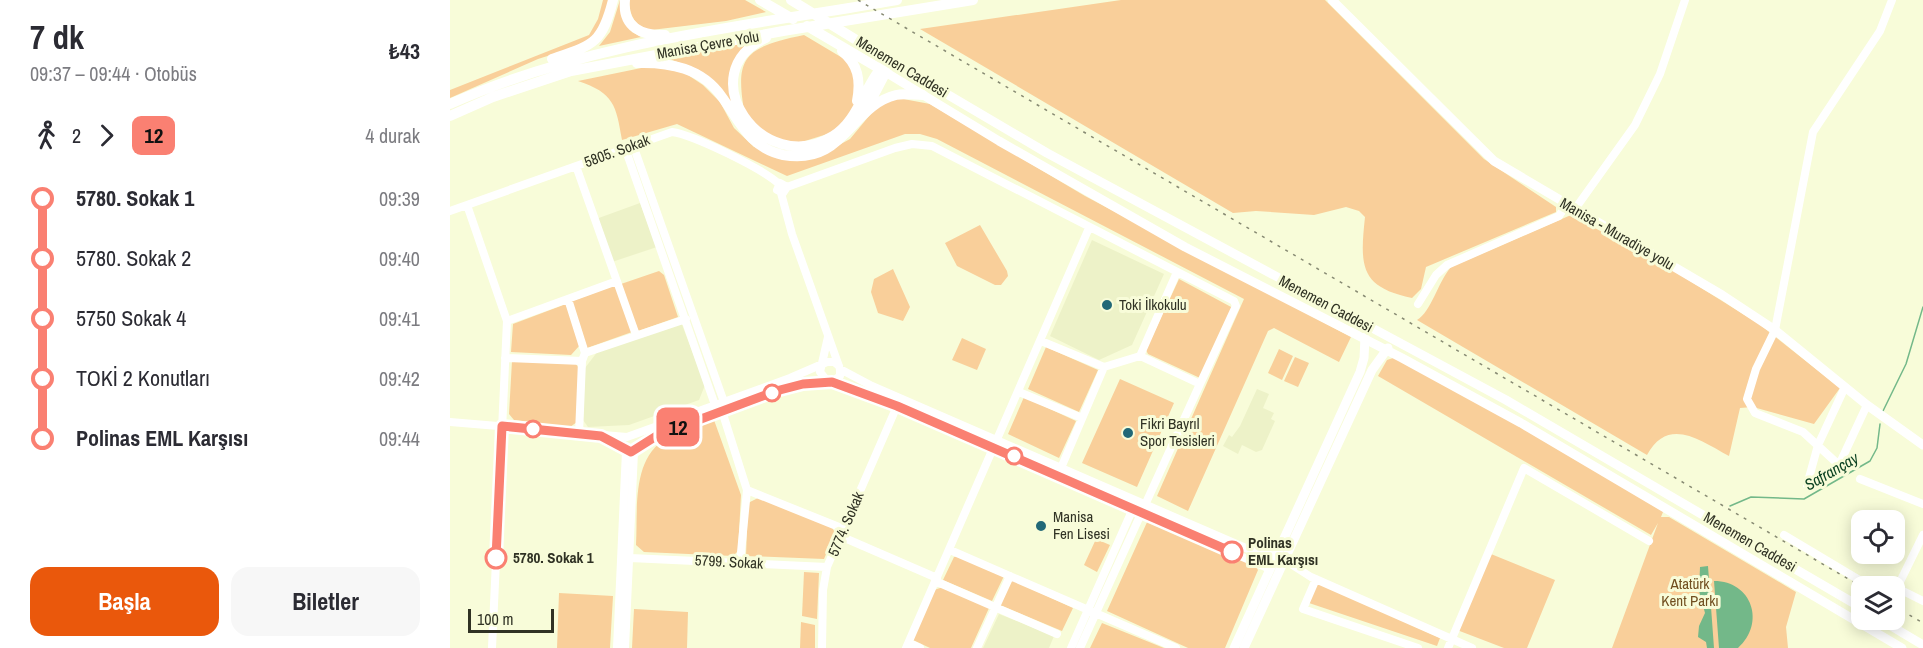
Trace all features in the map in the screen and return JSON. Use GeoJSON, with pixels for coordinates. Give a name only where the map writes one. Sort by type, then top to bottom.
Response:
{"type":"FeatureCollection","features":[{"type":"Feature","properties":{"kind":"highway"},"geometry":{"type":"LineString","coordinates":[[513,77],[535,65],[597,41],[606,28],[613,0]]}},
{"type":"Feature","properties":{"kind":"highway"},"geometry":{"type":"LineString","coordinates":[[625,0],[625,14],[629,22],[644,34],[701,33]]}},
{"type":"Feature","properties":{"kind":"highway","name":"Menemen Caddesi"},"geometry":{"type":"LineString","coordinates":[[760,0],[883,71]]}},
{"type":"Feature","properties":{"kind":"highway","name":"Menemen Caddesi"},"geometry":{"type":"LineString","coordinates":[[791,0],[889,60]]}},
{"type":"Feature","properties":{"kind":"highway","name":"Manisa Çevre Yolu"},"geometry":{"type":"LineString","coordinates":[[450,104],[513,77],[588,56],[701,33],[897,0]]}},
{"type":"Feature","properties":{"kind":"highway","name":"Manisa Çevre Yolu"},"geometry":{"type":"LineString","coordinates":[[450,116],[534,82],[571,71],[749,37],[973,0]]}},
{"type":"Feature","properties":{"kind":"highway"},"geometry":{"type":"LineString","coordinates":[[783,31],[754,44],[739,60],[736,69],[735,97],[746,121],[756,133],[773,142],[789,146],[808,146],[834,136],[860,112],[881,101],[896,95],[923,95]]}},
{"type":"Feature","properties":{"kind":"highway"},"geometry":{"type":"LineString","coordinates":[[829,39],[856,66],[860,80],[860,112]]}},
{"type":"Feature","properties":{"kind":"highway"},"geometry":{"type":"LineString","coordinates":[[610,64],[662,62],[694,72],[722,97],[737,123],[754,142],[784,155],[802,156],[829,148],[843,138],[889,60]]}},
{"type":"Feature","properties":{"kind":"main road","name":"Manisa - Muradiye yolu"},"geometry":{"type":"LineString","coordinates":[[1332,0],[1494,161],[1722,295],[1775,330],[1868,405],[1923,444]]}},
{"type":"Feature","properties":{"kind":"main road","name":"Menemen Caddesi"},"geometry":{"type":"LineString","coordinates":[[889,60],[1047,153],[1506,400],[1851,602]]}},
{"type":"Feature","properties":{"kind":"main road","name":"Menemen Caddesi"},"geometry":{"type":"LineString","coordinates":[[883,71],[1182,245],[1387,351],[1530,429],[1902,648]]}},
{"type":"Feature","properties":{"kind":"main road"},"geometry":{"type":"LineString","coordinates":[[1234,648],[1360,372],[1364,358],[1364,339],[1371,328]]}},
{"type":"Feature","properties":{"kind":"main road"},"geometry":{"type":"LineString","coordinates":[[1244,648],[1372,370],[1387,351],[1393,338]]}},
{"type":"Feature","properties":{"kind":"main road"},"geometry":{"type":"LineString","coordinates":[[1275,556],[1286,561]]}},
{"type":"Feature","properties":{"kind":"main road"},"geometry":{"type":"LineString","coordinates":[[1270,569],[1280,574]]}},
{"type":"Feature","properties":{"kind":"main road"},"geometry":{"type":"LineString","coordinates":[[1898,630],[1923,645]]}},
{"type":"Feature","properties":{"kind":"street"},"geometry":{"type":"LineString","coordinates":[[1418,304],[1436,274],[1447,265],[1559,216],[1570,207],[1635,125],[1660,74],[1685,0]]}},
{"type":"Feature","properties":{"kind":"street"},"geometry":{"type":"LineString","coordinates":[[1868,405],[1839,465],[1803,432],[1755,413],[1747,399],[1752,379],[1775,330],[1813,132],[1880,31],[1892,0]]}},
{"type":"Feature","properties":{"kind":"street","name":"5805. Sokak"},"geometry":{"type":"LineString","coordinates":[[450,212],[672,132],[683,134],[782,188]]}},
{"type":"Feature","properties":{"kind":"street"},"geometry":{"type":"LineString","coordinates":[[629,436],[715,405],[723,407],[776,391],[838,379],[840,368],[792,234],[782,188],[895,148],[921,144],[942,151],[1234,301],[1236,306],[1147,504],[1071,648]]}},
{"type":"Feature","properties":{"kind":"street"},"geometry":{"type":"LineString","coordinates":[[629,147],[715,405]]}},
{"type":"Feature","properties":{"kind":"street"},"geometry":{"type":"LineString","coordinates":[[629,147],[723,407],[747,489],[740,563]]}},
{"type":"Feature","properties":{"kind":"street"},"geometry":{"type":"LineString","coordinates":[[576,166],[636,335]]}},
{"type":"Feature","properties":{"kind":"street"},"geometry":{"type":"LineString","coordinates":[[467,205],[507,321],[492,648]]}},
{"type":"Feature","properties":{"kind":"street"},"geometry":{"type":"LineString","coordinates":[[920,648],[908,646],[1089,228]]}},
{"type":"Feature","properties":{"kind":"street"},"geometry":{"type":"LineString","coordinates":[[1140,356],[1177,272]]}},
{"type":"Feature","properties":{"kind":"street"},"geometry":{"type":"LineString","coordinates":[[507,321],[617,281]]}},
{"type":"Feature","properties":{"kind":"street"},"geometry":{"type":"LineString","coordinates":[[568,299],[584,357],[579,434]]}},
{"type":"Feature","properties":{"kind":"street"},"geometry":{"type":"LineString","coordinates":[[505,358],[584,357],[636,335],[686,319]]}},
{"type":"Feature","properties":{"kind":"street"},"geometry":{"type":"LineString","coordinates":[[828,336],[821,376],[830,382],[897,406],[1270,569]]}},
{"type":"Feature","properties":{"kind":"street"},"geometry":{"type":"LineString","coordinates":[[1041,341],[1104,367],[1140,356],[1200,384]]}},
{"type":"Feature","properties":{"kind":"street"},"geometry":{"type":"LineString","coordinates":[[630,449],[830,361],[872,386],[1248,549],[1275,556]]}},
{"type":"Feature","properties":{"kind":"street"},"geometry":{"type":"LineString","coordinates":[[1061,468],[1104,367]]}},
{"type":"Feature","properties":{"kind":"street"},"geometry":{"type":"LineString","coordinates":[[1808,485],[1818,445],[1845,387]]}},
{"type":"Feature","properties":{"kind":"street"},"geometry":{"type":"LineString","coordinates":[[1019,392],[1082,418]]}},
{"type":"Feature","properties":{"kind":"street","name":"5774. Sokak"},"geometry":{"type":"LineString","coordinates":[[822,648],[827,567],[897,406]]}},
{"type":"Feature","properties":{"kind":"street"},"geometry":{"type":"LineString","coordinates":[[450,422],[637,438],[630,449],[617,648]]}},
{"type":"Feature","properties":{"kind":"street"},"geometry":{"type":"LineString","coordinates":[[601,436],[630,449]]}},
{"type":"Feature","properties":{"kind":"street"},"geometry":{"type":"LineString","coordinates":[[625,648],[630,558],[629,436]]}},
{"type":"Feature","properties":{"kind":"street"},"geometry":{"type":"LineString","coordinates":[[1449,644],[1524,468],[1649,541]]}},
{"type":"Feature","properties":{"kind":"street"},"geometry":{"type":"LineString","coordinates":[[1860,479],[1923,504]]}},
{"type":"Feature","properties":{"kind":"street"},"geometry":{"type":"LineString","coordinates":[[747,489],[936,580],[1057,634]]}},
{"type":"Feature","properties":{"kind":"street"},"geometry":{"type":"LineString","coordinates":[[1080,648],[1092,611],[1137,500]]}},
{"type":"Feature","properties":{"kind":"street"},"geometry":{"type":"LineString","coordinates":[[1784,534],[1853,576]]}},
{"type":"Feature","properties":{"kind":"street"},"geometry":{"type":"LineString","coordinates":[[1902,576],[1923,535]]}},
{"type":"Feature","properties":{"kind":"street"},"geometry":{"type":"LineString","coordinates":[[950,550],[1176,648]]}},
{"type":"Feature","properties":{"kind":"street","name":"5799. Sokak"},"geometry":{"type":"LineString","coordinates":[[630,558],[827,567]]}},
{"type":"Feature","properties":{"kind":"street"},"geometry":{"type":"LineString","coordinates":[[1286,561],[1316,579],[1449,644],[1472,648]]}},
{"type":"Feature","properties":{"kind":"street"},"geometry":{"type":"LineString","coordinates":[[977,648],[1010,576]]}},
{"type":"Feature","properties":{"kind":"street"},"geometry":{"type":"LineString","coordinates":[[1316,579],[1304,609],[1418,648]]}},
{"type":"Feature","properties":{"kind":"street"},"geometry":{"type":"LineString","coordinates":[[1905,592],[1923,601]]}},
{"type":"Feature","properties":{"kind":"shaded area"},"geometry":{"type":"Polygon","coordinates":[[[640,203],[657,247],[612,262],[596,219],[640,203]]]}},
{"type":"Feature","properties":{"kind":"shaded area","name":"Toki İlkokulu"},"geometry":{"type":"Polygon","coordinates":[[[1092,240],[1164,274],[1132,345],[1099,360],[1050,336],[1092,240]]]}},
{"type":"Feature","properties":{"kind":"shaded area"},"geometry":{"type":"Polygon","coordinates":[[[681,322],[705,385],[699,400],[629,425],[588,427],[583,420],[585,368],[598,351],[681,322]]]}},
{"type":"Feature","properties":{"kind":"shaded area"},"geometry":{"type":"Polygon","coordinates":[[[1257,389],[1269,394],[1263,408],[1274,413],[1271,419],[1275,421],[1262,450],[1256,452],[1242,445],[1238,454],[1223,446],[1229,435],[1232,437],[1240,426],[1257,389]]]}},
{"type":"Feature","properties":{"kind":"shaded area"},"geometry":{"type":"Polygon","coordinates":[[[1708,566],[1714,648],[1707,648],[1706,642],[1698,637],[1699,626],[1705,613],[1699,591],[1700,567],[1708,566]]]}},
{"type":"Feature","properties":{"kind":"shaded area"},"geometry":{"type":"Polygon","coordinates":[[[1714,581],[1738,588],[1751,605],[1753,616],[1751,627],[1747,638],[1738,648],[1719,648],[1714,581]]]}},
{"type":"Feature","properties":{"kind":"shaded area"},"geometry":{"type":"Polygon","coordinates":[[[999,614],[1054,636],[1049,648],[983,648],[999,614]]]}},
{"type":"Feature","properties":{"kind":"green space"},"geometry":{"type":"Polygon","coordinates":[[[603,0],[609,0],[600,31],[582,45],[538,59],[450,98],[450,90],[589,35],[598,19],[603,0]]]}},
{"type":"Feature","properties":{"kind":"green space"},"geometry":{"type":"Polygon","coordinates":[[[620,0],[632,32],[641,37],[599,46],[610,32],[620,0]]]}},
{"type":"Feature","properties":{"kind":"green space"},"geometry":{"type":"Polygon","coordinates":[[[629,0],[745,0],[766,12],[726,21],[651,30],[634,20],[629,0]]]}},
{"type":"Feature","properties":{"kind":"green space"},"geometry":{"type":"Polygon","coordinates":[[[1121,0],[1325,0],[1484,159],[1556,207],[1556,212],[1426,267],[1421,289],[1412,298],[1382,287],[1367,271],[1363,248],[1365,217],[1359,211],[1346,207],[1314,215],[1256,211],[1233,213],[920,29],[1121,0]]]}},
{"type":"Feature","properties":{"kind":"green space"},"geometry":{"type":"Polygon","coordinates":[[[804,35],[856,66],[856,107],[840,130],[789,146],[746,121],[742,100],[742,70],[747,59],[755,51],[767,45],[804,35]]]}},
{"type":"Feature","properties":{"kind":"green space"},"geometry":{"type":"Polygon","coordinates":[[[748,42],[734,64],[733,103],[731,104],[699,70],[664,57],[748,42]]]}},
{"type":"Feature","properties":{"kind":"green space"},"geometry":{"type":"Polygon","coordinates":[[[651,66],[685,73],[703,85],[720,102],[734,128],[754,147],[819,156],[850,139],[879,104],[898,98],[930,104],[1085,196],[1351,337],[1339,362],[1274,328],[1268,331],[1188,511],[1157,496],[1244,299],[937,139],[920,134],[905,134],[787,176],[677,124],[622,140],[618,118],[611,102],[599,90],[578,81],[651,66]]]}},
{"type":"Feature","properties":{"kind":"green space"},"geometry":{"type":"Polygon","coordinates":[[[1571,215],[1674,271],[1759,324],[1840,388],[1814,424],[1753,407],[1740,408],[1729,456],[1696,438],[1675,434],[1665,436],[1655,443],[1647,455],[1417,320],[1430,304],[1451,267],[1571,215]]]}},
{"type":"Feature","properties":{"kind":"green space"},"geometry":{"type":"Polygon","coordinates":[[[980,225],[1007,271],[1008,276],[1001,285],[995,285],[957,266],[945,243],[980,225]]]}},
{"type":"Feature","properties":{"kind":"green space"},"geometry":{"type":"Polygon","coordinates":[[[893,269],[910,307],[903,321],[878,313],[871,292],[874,279],[893,269]]]}},
{"type":"Feature","properties":{"kind":"green space"},"geometry":{"type":"Polygon","coordinates":[[[659,271],[664,275],[678,317],[638,331],[621,284],[659,271]]]}},
{"type":"Feature","properties":{"kind":"green space"},"geometry":{"type":"Polygon","coordinates":[[[1179,279],[1233,308],[1200,378],[1148,354],[1146,350],[1179,279]]]}},
{"type":"Feature","properties":{"kind":"green space"},"geometry":{"type":"Polygon","coordinates":[[[615,285],[632,332],[587,348],[572,301],[615,285]]]}},
{"type":"Feature","properties":{"kind":"green space"},"geometry":{"type":"Polygon","coordinates":[[[566,304],[580,345],[571,355],[511,352],[513,324],[566,304]]]}},
{"type":"Feature","properties":{"kind":"green space"},"geometry":{"type":"Polygon","coordinates":[[[962,338],[986,349],[977,370],[952,360],[962,338]]]}},
{"type":"Feature","properties":{"kind":"green space"},"geometry":{"type":"Polygon","coordinates":[[[1046,347],[1098,370],[1079,412],[1028,389],[1046,347]]]}},
{"type":"Feature","properties":{"kind":"green space"},"geometry":{"type":"Polygon","coordinates":[[[1279,349],[1293,356],[1282,380],[1268,373],[1279,349]]]}},
{"type":"Feature","properties":{"kind":"green space"},"geometry":{"type":"Polygon","coordinates":[[[1295,357],[1309,363],[1298,387],[1284,381],[1295,357]]]}},
{"type":"Feature","properties":{"kind":"green space","name":"Atatürk Kent Parkı"},"geometry":{"type":"Polygon","coordinates":[[[1396,357],[1665,507],[1661,517],[1669,517],[1796,592],[1786,627],[1788,648],[1612,648],[1658,523],[1651,535],[1378,376],[1387,360],[1396,357]]]}},
{"type":"Feature","properties":{"kind":"green space"},"geometry":{"type":"Polygon","coordinates":[[[512,361],[575,363],[579,368],[577,422],[570,427],[514,420],[509,414],[512,361]]]}},
{"type":"Feature","properties":{"kind":"green space","name":"Fikri Bayrıl Spor Tesisleri"},"geometry":{"type":"Polygon","coordinates":[[[1120,379],[1174,403],[1137,487],[1082,463],[1120,379]]]}},
{"type":"Feature","properties":{"kind":"green space"},"geometry":{"type":"Polygon","coordinates":[[[1024,397],[1076,421],[1059,458],[1008,434],[1024,397]]]}},
{"type":"Feature","properties":{"kind":"green space"},"geometry":{"type":"Polygon","coordinates":[[[714,420],[741,495],[738,551],[733,556],[644,552],[636,545],[637,501],[642,471],[647,458],[655,447],[667,438],[714,420]]]}},
{"type":"Feature","properties":{"kind":"green space"},"geometry":{"type":"Polygon","coordinates":[[[760,497],[832,527],[835,533],[824,559],[746,556],[748,503],[760,497]]]}},
{"type":"Feature","properties":{"kind":"green space"},"geometry":{"type":"Polygon","coordinates":[[[1148,520],[1255,566],[1258,570],[1225,648],[1188,648],[1107,611],[1148,520]]]}},
{"type":"Feature","properties":{"kind":"green space"},"geometry":{"type":"Polygon","coordinates":[[[1096,539],[1110,545],[1097,572],[1084,565],[1096,539]]]}},
{"type":"Feature","properties":{"kind":"green space"},"geometry":{"type":"Polygon","coordinates":[[[1491,554],[1555,580],[1527,648],[1504,648],[1457,630],[1491,554]]]}},
{"type":"Feature","properties":{"kind":"green space"},"geometry":{"type":"Polygon","coordinates":[[[958,556],[1004,576],[992,601],[943,580],[954,557],[958,556]]]}},
{"type":"Feature","properties":{"kind":"green space"},"geometry":{"type":"Polygon","coordinates":[[[804,572],[819,573],[817,619],[802,616],[804,572]]]}},
{"type":"Feature","properties":{"kind":"green space"},"geometry":{"type":"Polygon","coordinates":[[[1012,580],[1073,608],[1062,631],[1000,605],[1012,580]]]}},
{"type":"Feature","properties":{"kind":"green space"},"geometry":{"type":"Polygon","coordinates":[[[1317,582],[1440,638],[1437,646],[1309,603],[1317,582]]]}},
{"type":"Feature","properties":{"kind":"green space"},"geometry":{"type":"Polygon","coordinates":[[[943,587],[989,608],[971,648],[930,648],[913,640],[934,590],[943,587]]]}},
{"type":"Feature","properties":{"kind":"green space"},"geometry":{"type":"Polygon","coordinates":[[[559,593],[613,596],[610,648],[557,648],[559,593]]]}},
{"type":"Feature","properties":{"kind":"green space"},"geometry":{"type":"Polygon","coordinates":[[[634,609],[688,612],[687,648],[632,648],[634,609]]]}},
{"type":"Feature","properties":{"kind":"green space"},"geometry":{"type":"Polygon","coordinates":[[[801,622],[815,625],[815,648],[800,648],[801,622]]]}},
{"type":"Feature","properties":{"kind":"green space"},"geometry":{"type":"Polygon","coordinates":[[[1102,623],[1164,648],[1090,648],[1102,623]]]}},
{"type":"Feature","properties":{"kind":"waterway","name":"Safrançay"},"geometry":{"type":"LineString","coordinates":[[1883,411],[1906,364],[1923,307]]}},
{"type":"Feature","properties":{"kind":"waterway","name":"Safrançay"},"geometry":{"type":"LineString","coordinates":[[1730,506],[1751,497],[1804,499],[1870,461],[1877,448],[1880,424]]}},
{"type":"Feature","properties":{"kind":"railway"},"geometry":{"type":"LineString","coordinates":[[858,0],[1851,581]]}},
{"type":"Feature","properties":{"kind":"railway"},"geometry":{"type":"LineString","coordinates":[[1905,612],[1923,623]]}},
{"type":"Feature","properties":{"kind":"bus line","name":"12"},"geometry":{"type":"LineString","coordinates":[[496,558],[502,426],[601,436],[631,452],[636,451],[639,446],[658,435],[776,391],[828,381],[897,406],[1232,552]]}},
{"type":"Feature","properties":{"kind":"place","name":"Toki İlkokulu"},"geometry":{"type":"Point","coordinates":[1107,305]}},
{"type":"Feature","properties":{"kind":"place","name":"Fikri Bayrıl Spor Tesisleri"},"geometry":{"type":"Point","coordinates":[1128,433]}},
{"type":"Feature","properties":{"kind":"place","name":"Manisa Fen Lisesi"},"geometry":{"type":"Point","coordinates":[1041,526]}},
{"type":"Feature","properties":{"kind":"place","name":"Polinas EML Karşısı"},"geometry":{"type":"Point","coordinates":[1232,552]}},
{"type":"Feature","properties":{"kind":"place","name":"5780. Sokak 1"},"geometry":{"type":"Point","coordinates":[496,558]}}]}
